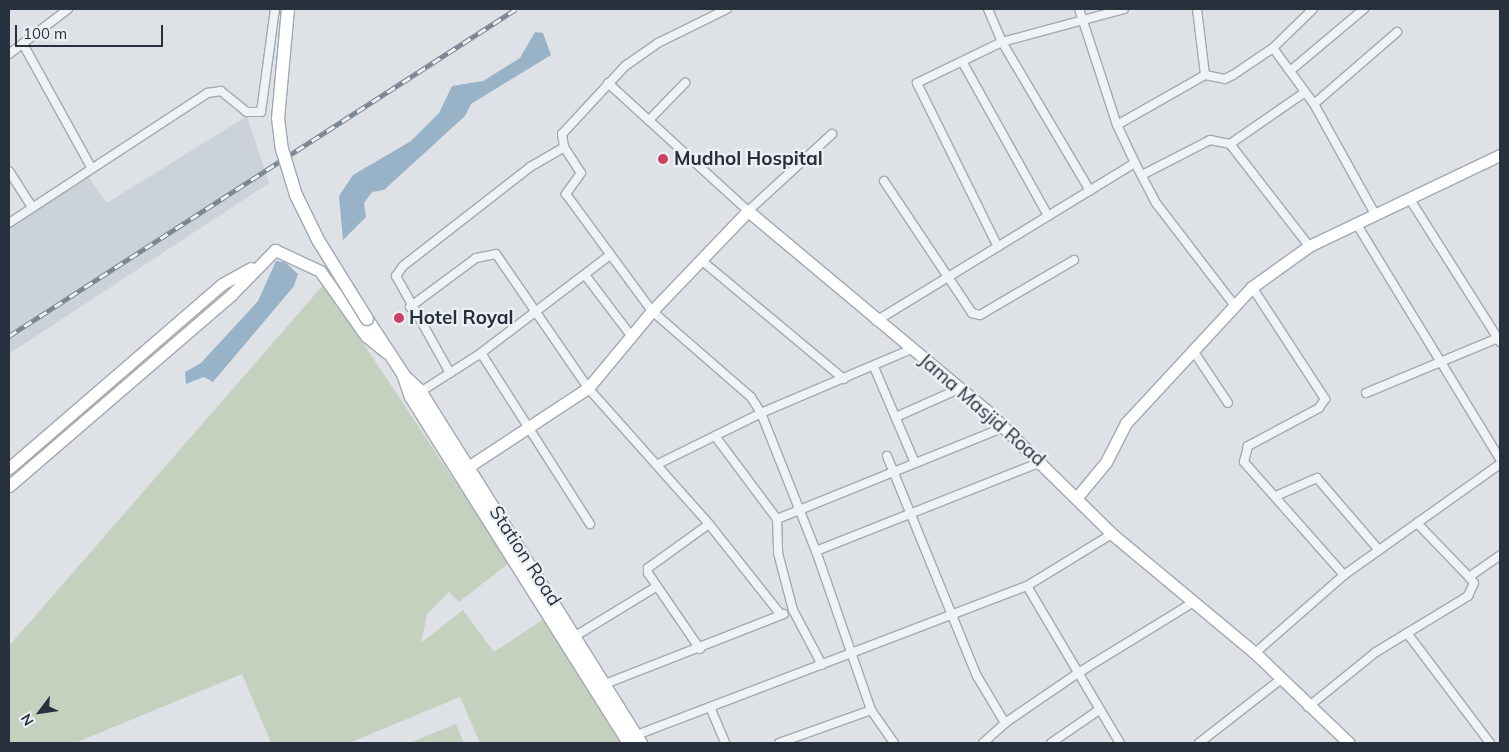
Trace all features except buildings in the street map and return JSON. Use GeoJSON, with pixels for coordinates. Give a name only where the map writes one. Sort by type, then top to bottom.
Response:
{"type":"FeatureCollection","features":[{"type":"Feature","properties":{"kind":"main road","name":"Station Road"},"geometry":{"type":"LineString","coordinates":[[288,9],[278,118],[282,149],[296,195],[318,240],[634,740]]}},
{"type":"Feature","properties":{"kind":"main road","name":"Station Road"},"geometry":{"type":"LineString","coordinates":[[416,394],[468,467],[576,636],[605,684],[634,740]]}},
{"type":"Feature","properties":{"kind":"street"},"geometry":{"type":"LineString","coordinates":[[9,54],[68,9]]}},
{"type":"Feature","properties":{"kind":"street"},"geometry":{"type":"LineString","coordinates":[[9,223],[91,167],[214,90],[247,112],[261,112],[275,9]]}},
{"type":"Feature","properties":{"kind":"street"},"geometry":{"type":"LineString","coordinates":[[728,9],[658,43],[608,83],[562,134],[564,147],[581,173],[566,194],[652,311],[750,397],[761,413],[816,550],[872,710],[894,743]]}},
{"type":"Feature","properties":{"kind":"street"},"geometry":{"type":"LineString","coordinates":[[988,9],[1002,42],[1090,191]]}},
{"type":"Feature","properties":{"kind":"street"},"geometry":{"type":"LineString","coordinates":[[1079,9],[1117,125],[1156,203],[1235,306]]}},
{"type":"Feature","properties":{"kind":"street"},"geometry":{"type":"LineString","coordinates":[[998,247],[917,88],[922,78],[963,63],[1002,42],[1081,17],[1124,9]]}},
{"type":"Feature","properties":{"kind":"street"},"geometry":{"type":"LineString","coordinates":[[1197,9],[1205,75]]}},
{"type":"Feature","properties":{"kind":"street"},"geometry":{"type":"LineString","coordinates":[[1117,125],[1205,75],[1225,78],[1273,48],[1313,9]]}},
{"type":"Feature","properties":{"kind":"street"},"geometry":{"type":"LineString","coordinates":[[1290,71],[1364,9]]}},
{"type":"Feature","properties":{"kind":"street"},"geometry":{"type":"LineString","coordinates":[[1314,104],[1397,32]]}},
{"type":"Feature","properties":{"kind":"street"},"geometry":{"type":"LineString","coordinates":[[23,44],[91,167]]}},
{"type":"Feature","properties":{"kind":"street"},"geometry":{"type":"LineString","coordinates":[[1273,48],[1314,104],[1375,214]]}},
{"type":"Feature","properties":{"kind":"street"},"geometry":{"type":"LineString","coordinates":[[963,63],[1048,216]]}},
{"type":"Feature","properties":{"kind":"street","name":"Jama Masjid Road"},"geometry":{"type":"LineString","coordinates":[[608,83],[748,211],[876,321],[912,348],[1004,427],[1078,496],[1112,534],[1255,653],[1308,707],[1349,743]]}},
{"type":"Feature","properties":{"kind":"street"},"geometry":{"type":"LineString","coordinates":[[649,120],[685,83]]}},
{"type":"Feature","properties":{"kind":"street"},"geometry":{"type":"LineString","coordinates":[[1230,144],[1306,92]]}},
{"type":"Feature","properties":{"kind":"street"},"geometry":{"type":"LineString","coordinates":[[468,467],[529,430],[588,388],[652,311],[748,211],[832,134]]}},
{"type":"Feature","properties":{"kind":"street"},"geometry":{"type":"LineString","coordinates":[[1142,175],[1210,140],[1230,144],[1309,246]]}},
{"type":"Feature","properties":{"kind":"street"},"geometry":{"type":"LineString","coordinates":[[450,373],[398,286],[396,276],[403,266],[530,166],[564,147]]}},
{"type":"Feature","properties":{"kind":"street"},"geometry":{"type":"LineString","coordinates":[[1078,496],[1101,470],[1126,423],[1194,352],[1252,287],[1309,246],[1375,214],[1411,200],[1500,155]]}},
{"type":"Feature","properties":{"kind":"street"},"geometry":{"type":"LineString","coordinates":[[876,321],[1135,163]]}},
{"type":"Feature","properties":{"kind":"street"},"geometry":{"type":"LineString","coordinates":[[9,171],[32,207]]}},
{"type":"Feature","properties":{"kind":"street"},"geometry":{"type":"LineString","coordinates":[[884,181],[972,313],[980,315],[1074,260]]}},
{"type":"Feature","properties":{"kind":"street"},"geometry":{"type":"LineString","coordinates":[[1366,393],[1499,340],[1411,200]]}},
{"type":"Feature","properties":{"kind":"street"},"geometry":{"type":"LineString","coordinates":[[1356,223],[1500,459]]}},
{"type":"Feature","properties":{"kind":"street"},"geometry":{"type":"LineString","coordinates":[[9,468],[222,284],[257,265],[279,250],[320,271],[366,336],[392,356]]}},
{"type":"Feature","properties":{"kind":"street"},"geometry":{"type":"LineString","coordinates":[[410,307],[491,252],[536,312],[588,388],[658,464],[709,524],[781,616]]}},
{"type":"Feature","properties":{"kind":"street"},"geometry":{"type":"LineString","coordinates":[[416,394],[481,353],[610,255]]}},
{"type":"Feature","properties":{"kind":"street"},"geometry":{"type":"LineString","coordinates":[[701,260],[844,378]]}},
{"type":"Feature","properties":{"kind":"street"},"geometry":{"type":"LineString","coordinates":[[9,486],[232,294],[257,265]]}},
{"type":"Feature","properties":{"kind":"street"},"geometry":{"type":"LineString","coordinates":[[586,275],[632,337]]}},
{"type":"Feature","properties":{"kind":"street"},"geometry":{"type":"LineString","coordinates":[[1252,287],[1325,399],[1319,408],[1243,451],[1244,462],[1344,575]]}},
{"type":"Feature","properties":{"kind":"street"},"geometry":{"type":"LineString","coordinates":[[658,464],[761,413],[874,367],[912,348]]}},
{"type":"Feature","properties":{"kind":"street"},"geometry":{"type":"LineString","coordinates":[[1194,352],[1228,403]]}},
{"type":"Feature","properties":{"kind":"street"},"geometry":{"type":"LineString","coordinates":[[481,353],[590,524]]}},
{"type":"Feature","properties":{"kind":"street"},"geometry":{"type":"LineString","coordinates":[[874,367],[915,463]]}},
{"type":"Feature","properties":{"kind":"street"},"geometry":{"type":"LineString","coordinates":[[896,418],[959,389]]}},
{"type":"Feature","properties":{"kind":"street"},"geometry":{"type":"LineString","coordinates":[[778,519],[1004,427]]}},
{"type":"Feature","properties":{"kind":"street"},"geometry":{"type":"LineString","coordinates":[[723,432],[723,446]]}},
{"type":"Feature","properties":{"kind":"street"},"geometry":{"type":"LineString","coordinates":[[715,436],[778,519],[778,553],[793,610],[822,665]]}},
{"type":"Feature","properties":{"kind":"street"},"geometry":{"type":"LineString","coordinates":[[887,456],[914,516],[977,676],[1004,723]]}},
{"type":"Feature","properties":{"kind":"street"},"geometry":{"type":"LineString","coordinates":[[816,550],[914,516],[1041,462]]}},
{"type":"Feature","properties":{"kind":"street"},"geometry":{"type":"LineString","coordinates":[[1255,653],[1344,575],[1500,464]]}},
{"type":"Feature","properties":{"kind":"street"},"geometry":{"type":"LineString","coordinates":[[1276,496],[1317,478],[1379,550]]}},
{"type":"Feature","properties":{"kind":"street"},"geometry":{"type":"LineString","coordinates":[[1308,707],[1407,633],[1468,596],[1474,583],[1417,523]]}},
{"type":"Feature","properties":{"kind":"street"},"geometry":{"type":"LineString","coordinates":[[700,649],[656,587],[648,568],[709,524]]}},
{"type":"Feature","properties":{"kind":"street"},"geometry":{"type":"LineString","coordinates":[[634,740],[710,707],[953,616],[1027,586],[1112,534]]}},
{"type":"Feature","properties":{"kind":"street"},"geometry":{"type":"LineString","coordinates":[[1469,577],[1500,555]]}},
{"type":"Feature","properties":{"kind":"street"},"geometry":{"type":"LineString","coordinates":[[1027,586],[1120,743]]}},
{"type":"Feature","properties":{"kind":"street"},"geometry":{"type":"LineString","coordinates":[[576,636],[656,587]]}},
{"type":"Feature","properties":{"kind":"street"},"geometry":{"type":"LineString","coordinates":[[984,743],[1004,723],[1078,673],[1194,602]]}},
{"type":"Feature","properties":{"kind":"street"},"geometry":{"type":"LineString","coordinates":[[605,684],[700,649],[793,610]]}},
{"type":"Feature","properties":{"kind":"street"},"geometry":{"type":"LineString","coordinates":[[1407,633],[1490,743]]}},
{"type":"Feature","properties":{"kind":"street"},"geometry":{"type":"LineString","coordinates":[[1199,743],[1280,680]]}},
{"type":"Feature","properties":{"kind":"street"},"geometry":{"type":"LineString","coordinates":[[710,707],[724,743]]}},
{"type":"Feature","properties":{"kind":"street"},"geometry":{"type":"LineString","coordinates":[[779,743],[872,710]]}},
{"type":"Feature","properties":{"kind":"street"},"geometry":{"type":"LineString","coordinates":[[1051,743],[1100,710]]}},
{"type":"Feature","properties":{"kind":"shaded area"},"geometry":{"type":"Polygon","coordinates":[[[247,116],[269,183],[9,354],[9,228],[87,175],[107,203],[247,116]]]}},
{"type":"Feature","properties":{"kind":"green space"},"geometry":{"type":"Polygon","coordinates":[[[324,284],[509,563],[459,602],[449,592],[427,614],[421,643],[463,610],[494,652],[545,618],[620,743],[480,743],[460,697],[349,743],[271,743],[242,674],[75,743],[9,743],[9,646],[324,284]]]}},
{"type":"Feature","properties":{"kind":"green space"},"geometry":{"type":"Polygon","coordinates":[[[456,724],[464,743],[409,743],[456,724]]]}},
{"type":"Feature","properties":{"kind":"water"},"geometry":{"type":"Polygon","coordinates":[[[535,32],[543,33],[551,55],[471,104],[465,116],[384,190],[372,192],[364,203],[366,217],[343,240],[339,196],[353,175],[411,141],[439,113],[452,86],[483,81],[520,58],[535,32]]]}},
{"type":"Feature","properties":{"kind":"water"},"geometry":{"type":"Polygon","coordinates":[[[276,261],[285,262],[298,274],[294,286],[213,382],[204,377],[186,384],[185,372],[201,363],[258,301],[276,261]]]}},
{"type":"Feature","properties":{"kind":"railway"},"geometry":{"type":"LineString","coordinates":[[9,336],[516,9]]}},
{"type":"Feature","properties":{"kind":"place","name":"Mudhol Hospital"},"geometry":{"type":"Point","coordinates":[663,159]}},
{"type":"Feature","properties":{"kind":"place","name":"Hotel Royal"},"geometry":{"type":"Point","coordinates":[399,318]}}]}
